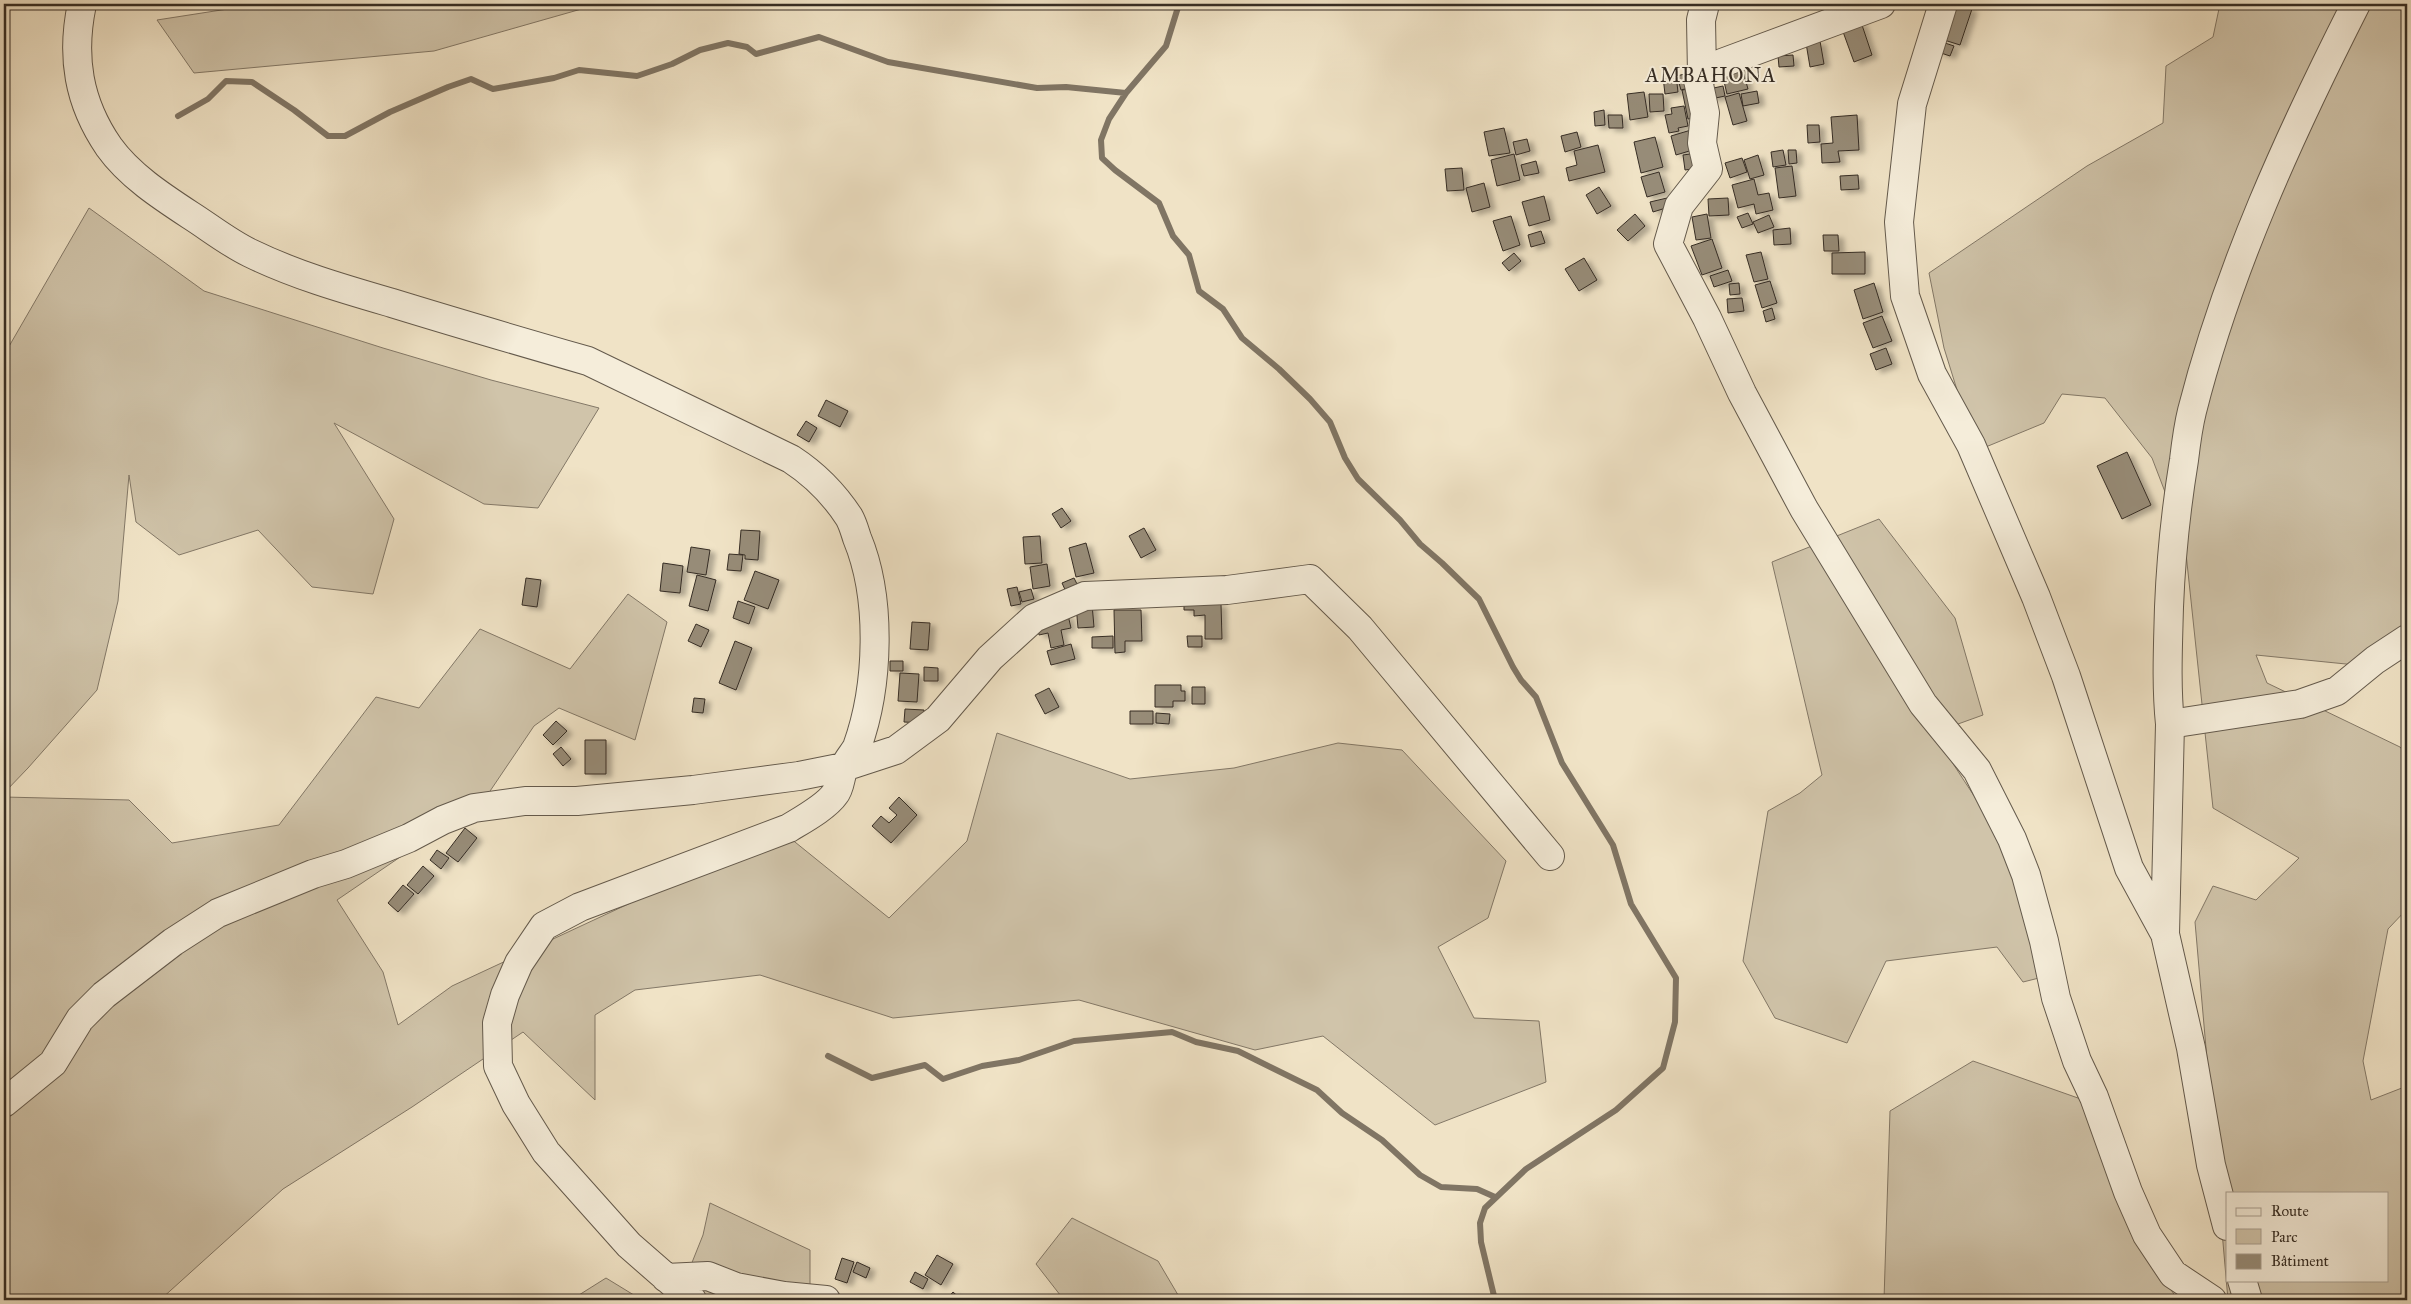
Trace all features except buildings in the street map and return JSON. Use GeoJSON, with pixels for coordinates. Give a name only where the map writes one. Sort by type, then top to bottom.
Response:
{"type":"FeatureCollection","features":[{"type":"Feature","properties":{"kind":"street"},"geometry":{"type":"LineString","coordinates":[[82,4],[76,44],[77,66],[82,90],[90,112],[109,147],[121,162],[175,205],[247,252],[270,263],[326,283],[588,361],[702,414],[791,459],[806,469],[823,485],[850,519],[869,571],[875,633],[872,680],[866,712],[856,748],[844,767],[836,794],[811,815],[789,828],[580,907],[544,926],[519,963],[505,995],[498,1023],[498,1066],[516,1104],[546,1152],[628,1245],[692,1300]]}},
{"type":"Feature","properties":{"kind":"street"},"geometry":{"type":"LineString","coordinates":[[1702,74],[1701,20],[1705,4]]}},
{"type":"Feature","properties":{"kind":"street"},"geometry":{"type":"LineString","coordinates":[[1881,4],[1722,63],[1702,74],[1698,80],[1705,113],[1702,144],[1708,170],[1679,206],[1668,244],[1707,318],[1742,393],[1804,509],[1923,704],[1977,770],[2012,839],[2026,875],[2044,941],[2056,998],[2077,1061],[2094,1097],[2128,1192],[2147,1235],[2173,1274],[2212,1300]]}},
{"type":"Feature","properties":{"kind":"street"},"geometry":{"type":"LineString","coordinates":[[1943,4],[1912,104],[1899,222],[1905,296],[1932,374],[1971,445],[2036,597],[2066,676],[2129,868],[2165,934]]}},
{"type":"Feature","properties":{"kind":"street"},"geometry":{"type":"LineString","coordinates":[[2226,1222],[2211,1165],[2191,1048],[2165,934],[2170,724],[2168,701],[2171,565],[2176,509],[2191,413],[2217,325],[2280,159],[2312,90],[2356,4]]}},
{"type":"Feature","properties":{"kind":"street"},"geometry":{"type":"LineString","coordinates":[[4,1103],[54,1062],[80,1019],[104,996],[174,942],[210,918],[297,880],[346,864],[409,838],[443,820],[474,808],[525,801],[577,801],[684,791],[799,776],[844,767],[896,750],[938,719],[990,658],[1034,618],[1085,596],[1227,590],[1310,580],[1360,628],[1550,856]]}},
{"type":"Feature","properties":{"kind":"street"},"geometry":{"type":"LineString","coordinates":[[2170,724],[2300,704],[2337,691],[2375,660],[2407,639]]}},
{"type":"Feature","properties":{"kind":"street"},"geometry":{"type":"LineString","coordinates":[[666,1278],[708,1276],[736,1287],[784,1296],[826,1300]]}},
{"type":"Feature","properties":{"kind":"street"},"geometry":{"type":"LineString","coordinates":[[2243,1282],[2248,1300]]}},
{"type":"Feature","properties":{"kind":"green space"},"geometry":{"type":"Polygon","coordinates":[[[260,4],[599,4],[434,51],[194,73],[157,20],[260,4]]]}},
{"type":"Feature","properties":{"kind":"green space"},"geometry":{"type":"Polygon","coordinates":[[[2220,4],[2407,4],[2407,627],[2356,665],[2256,655],[2267,683],[2400,747],[2407,755],[2407,909],[2388,929],[2363,1061],[2371,1100],[2407,1086],[2407,1300],[2228,1300],[2226,1282],[2388,1282],[2388,1192],[2226,1192],[2226,1277],[2195,922],[2213,886],[2256,900],[2299,858],[2213,808],[2185,544],[2152,458],[2105,398],[2062,394],[2044,423],[1976,451],[1944,348],[1929,273],[2087,166],[2163,123],[2166,66],[2213,37],[2220,4]]]}},
{"type":"Feature","properties":{"kind":"green space"},"geometry":{"type":"Polygon","coordinates":[[[89,208],[204,291],[491,380],[599,408],[538,508],[484,504],[334,423],[394,519],[373,594],[312,587],[258,530],[179,555],[136,522],[129,475],[118,601],[97,690],[4,793],[4,355],[89,208]]]}},
{"type":"Feature","properties":{"kind":"green space"},"geometry":{"type":"Polygon","coordinates":[[[1879,519],[1955,618],[1983,715],[1933,733],[2012,854],[2051,975],[2023,982],[1997,947],[1886,961],[1847,1043],[1775,1018],[1743,961],[1768,811],[1800,793],[1822,775],[1772,562],[1879,519]]]}},
{"type":"Feature","properties":{"kind":"green space"},"geometry":{"type":"Polygon","coordinates":[[[628,594],[667,622],[635,740],[559,708],[534,726],[484,800],[337,900],[383,972],[398,1025],[452,986],[639,899],[790,838],[889,918],[967,841],[997,733],[1130,779],[1234,768],[1338,743],[1402,750],[1506,861],[1488,918],[1438,947],[1474,1018],[1539,1021],[1546,1082],[1435,1125],[1323,1036],[1255,1050],[1079,1000],[893,1018],[760,975],[635,990],[595,1015],[595,1100],[523,1032],[412,1107],[283,1189],[160,1300],[4,1300],[4,797],[129,800],[172,843],[279,825],[376,697],[419,708],[480,629],[570,669],[628,594]]]}},
{"type":"Feature","properties":{"kind":"green space"},"geometry":{"type":"Polygon","coordinates":[[[1973,1061],[2095,1104],[2141,1246],[2178,1300],[1884,1300],[1890,1111],[1973,1061]]]}},
{"type":"Feature","properties":{"kind":"green space"},"geometry":{"type":"Polygon","coordinates":[[[710,1203],[810,1250],[810,1300],[727,1300],[715,1296],[718,1300],[677,1300],[703,1235],[710,1203]]]}},
{"type":"Feature","properties":{"kind":"green space"},"geometry":{"type":"Polygon","coordinates":[[[1072,1218],[1158,1261],[1181,1300],[1064,1300],[1036,1264],[1072,1218]]]}},
{"type":"Feature","properties":{"kind":"green space"},"geometry":{"type":"Polygon","coordinates":[[[606,1278],[642,1300],[571,1300],[606,1278]]]}},
{"type":"Feature","properties":{"kind":"waterway"},"geometry":{"type":"LineString","coordinates":[[1179,4],[1166,46],[1126,93],[1109,119],[1101,140],[1102,158],[1159,203],[1173,236],[1189,255],[1199,291],[1223,309],[1242,338],[1279,369],[1310,399],[1330,422],[1345,458],[1358,479],[1400,520],[1420,544],[1479,599],[1513,667],[1521,680],[1536,697],[1562,763],[1613,845],[1631,904],[1676,978],[1675,1022],[1663,1068],[1616,1110],[1526,1169],[1485,1208],[1480,1223],[1481,1242],[1495,1300]]}},
{"type":"Feature","properties":{"kind":"waterway"},"geometry":{"type":"LineString","coordinates":[[178,116],[208,99],[226,81],[252,82],[294,110],[328,136],[345,136],[390,112],[471,79],[493,89],[554,78],[579,70],[637,76],[672,64],[700,50],[728,43],[747,47],[756,54],[819,37],[888,62],[1037,88],[1066,87],[1126,93]]}},
{"type":"Feature","properties":{"kind":"waterway"},"geometry":{"type":"LineString","coordinates":[[828,1056],[872,1078],[925,1065],[943,1079],[982,1066],[1019,1060],[1074,1041],[1172,1032],[1196,1042],[1238,1051],[1317,1090],[1342,1113],[1382,1140],[1420,1175],[1441,1187],[1477,1189],[1495,1197]]}},
{"type":"Feature","properties":{"kind":"district","name":"AMBAHONA"},"geometry":{"type":"Point","coordinates":[1711,75]}}]}
